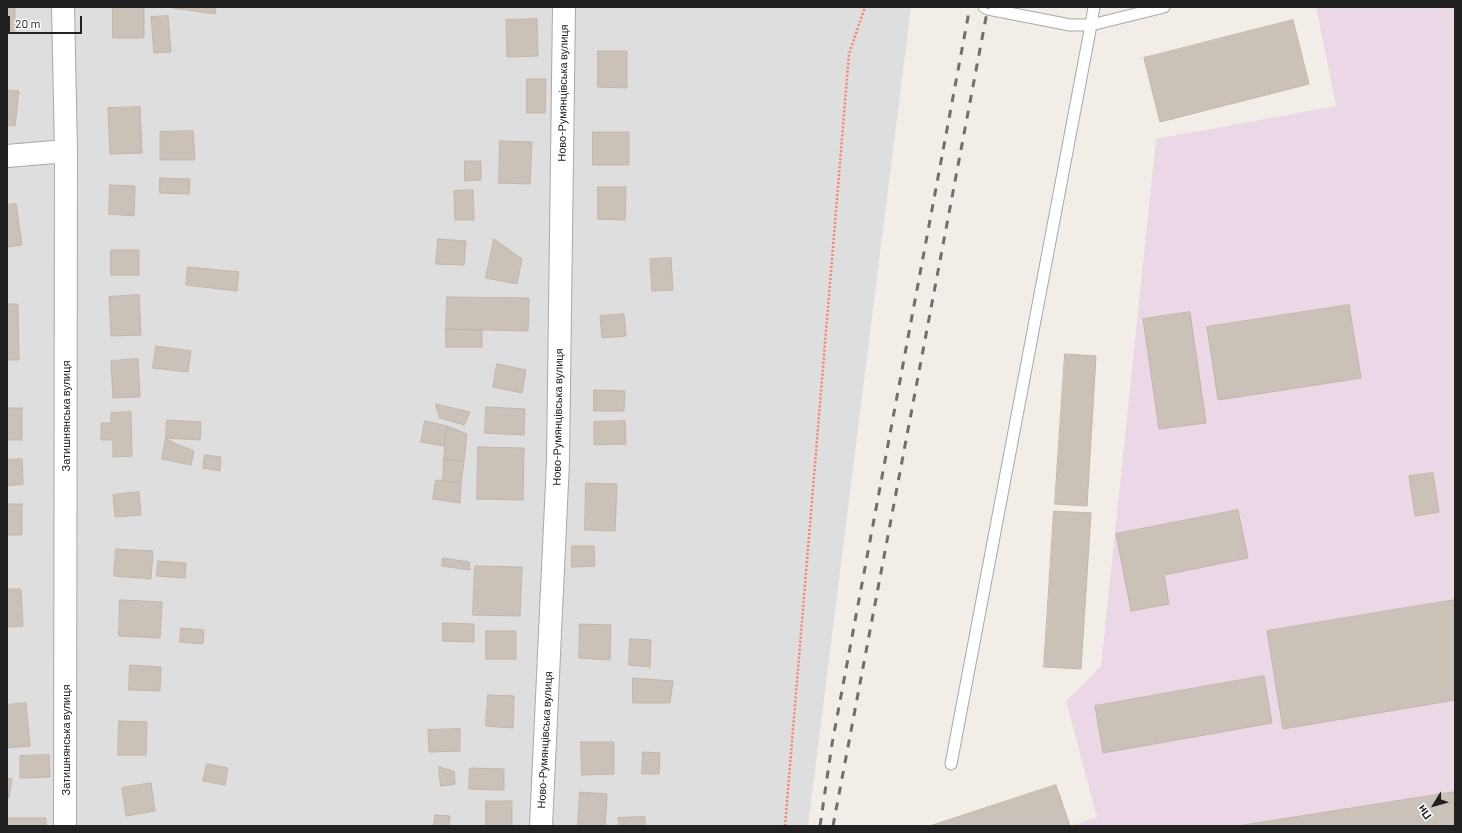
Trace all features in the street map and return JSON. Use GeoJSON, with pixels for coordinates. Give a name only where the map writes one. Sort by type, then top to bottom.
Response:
{"type":"FeatureCollection","features":[{"type":"Feature","properties":{"kind":"street","name":"Затишнянська вулиця"},"geometry":{"type":"LineString","coordinates":[[64,7],[66,151],[66,826]]}},
{"type":"Feature","properties":{"kind":"street","name":"Ново-Румянцівська вулиця"},"geometry":{"type":"LineString","coordinates":[[541,826],[558,461],[564,7]]}},
{"type":"Feature","properties":{"kind":"street"},"geometry":{"type":"LineString","coordinates":[[7,156],[66,151]]}},
{"type":"Feature","properties":{"kind":"lane"},"geometry":{"type":"LineString","coordinates":[[984,7],[1070,25],[1091,25],[1164,7]]}},
{"type":"Feature","properties":{"kind":"lane"},"geometry":{"type":"LineString","coordinates":[[951,764],[1094,7]]}},
{"type":"Feature","properties":{"kind":"path"},"geometry":{"type":"LineString","coordinates":[[785,826],[849,54],[865,7]]}},
{"type":"Feature","properties":{"kind":"shaded area"},"geometry":{"type":"Polygon","coordinates":[[[7,7],[911,7],[808,826],[7,826],[7,7]]]}},
{"type":"Feature","properties":{"kind":"shaded area"},"geometry":{"type":"Polygon","coordinates":[[[1316,7],[1455,7],[1455,826],[1070,826],[1097,817],[1066,701],[1101,666],[1156,139],[1336,106],[1316,7]]]}},
{"type":"Feature","properties":{"kind":"building"},"geometry":{"type":"Polygon","coordinates":[[[7,7],[15,7],[15,31],[7,31],[7,7]]]}},
{"type":"Feature","properties":{"kind":"building"},"geometry":{"type":"Polygon","coordinates":[[[113,7],[144,7],[144,38],[113,38],[113,7]]]}},
{"type":"Feature","properties":{"kind":"building"},"geometry":{"type":"Polygon","coordinates":[[[173,7],[216,7],[215,14],[173,7]]]}},
{"type":"Feature","properties":{"kind":"building"},"geometry":{"type":"Polygon","coordinates":[[[168,16],[171,52],[154,53],[151,17],[168,16]]]}},
{"type":"Feature","properties":{"kind":"building"},"geometry":{"type":"Polygon","coordinates":[[[537,19],[538,56],[507,57],[506,20],[537,19]]]}},
{"type":"Feature","properties":{"kind":"building"},"geometry":{"type":"Polygon","coordinates":[[[1293,20],[1309,84],[1160,122],[1144,58],[1293,20]]]}},
{"type":"Feature","properties":{"kind":"building"},"geometry":{"type":"Polygon","coordinates":[[[598,51],[627,51],[627,88],[598,87],[598,51]]]}},
{"type":"Feature","properties":{"kind":"building"},"geometry":{"type":"Polygon","coordinates":[[[527,79],[546,79],[545,113],[527,113],[527,79]]]}},
{"type":"Feature","properties":{"kind":"building"},"geometry":{"type":"Polygon","coordinates":[[[7,90],[19,91],[15,126],[7,125],[7,90]]]}},
{"type":"Feature","properties":{"kind":"building"},"geometry":{"type":"Polygon","coordinates":[[[140,107],[142,153],[110,154],[108,108],[140,107]]]}},
{"type":"Feature","properties":{"kind":"building"},"geometry":{"type":"Polygon","coordinates":[[[193,131],[195,160],[160,160],[160,132],[193,131]]]}},
{"type":"Feature","properties":{"kind":"building"},"geometry":{"type":"Polygon","coordinates":[[[593,132],[629,132],[629,165],[593,165],[593,132]]]}},
{"type":"Feature","properties":{"kind":"building"},"geometry":{"type":"Polygon","coordinates":[[[500,141],[532,142],[530,184],[499,183],[500,141]]]}},
{"type":"Feature","properties":{"kind":"building"},"geometry":{"type":"Polygon","coordinates":[[[465,161],[481,161],[481,180],[465,181],[465,161]]]}},
{"type":"Feature","properties":{"kind":"building"},"geometry":{"type":"Polygon","coordinates":[[[160,178],[190,179],[189,194],[160,193],[160,178]]]}},
{"type":"Feature","properties":{"kind":"building"},"geometry":{"type":"Polygon","coordinates":[[[110,185],[135,186],[134,216],[109,214],[110,185]]]}},
{"type":"Feature","properties":{"kind":"building"},"geometry":{"type":"Polygon","coordinates":[[[598,187],[626,187],[625,220],[598,219],[598,187]]]}},
{"type":"Feature","properties":{"kind":"building"},"geometry":{"type":"Polygon","coordinates":[[[473,190],[474,220],[455,220],[454,191],[473,190]]]}},
{"type":"Feature","properties":{"kind":"building"},"geometry":{"type":"Polygon","coordinates":[[[16,204],[22,245],[7,247],[7,205],[16,204]]]}},
{"type":"Feature","properties":{"kind":"building"},"geometry":{"type":"Polygon","coordinates":[[[438,239],[466,241],[464,265],[436,264],[438,239]]]}},
{"type":"Feature","properties":{"kind":"building"},"geometry":{"type":"Polygon","coordinates":[[[494,239],[522,259],[517,284],[486,278],[494,239]]]}},
{"type":"Feature","properties":{"kind":"building"},"geometry":{"type":"Polygon","coordinates":[[[111,250],[139,250],[139,275],[111,275],[111,250]]]}},
{"type":"Feature","properties":{"kind":"building"},"geometry":{"type":"Polygon","coordinates":[[[671,258],[673,290],[652,291],[650,259],[671,258]]]}},
{"type":"Feature","properties":{"kind":"building"},"geometry":{"type":"Polygon","coordinates":[[[188,267],[239,272],[237,291],[186,285],[188,267]]]}},
{"type":"Feature","properties":{"kind":"building"},"geometry":{"type":"Polygon","coordinates":[[[139,295],[141,335],[111,336],[109,297],[139,295]]]}},
{"type":"Feature","properties":{"kind":"building"},"geometry":{"type":"Polygon","coordinates":[[[447,297],[529,298],[528,331],[446,329],[447,297]]]}},
{"type":"Feature","properties":{"kind":"building"},"geometry":{"type":"Polygon","coordinates":[[[7,304],[18,304],[19,360],[7,360],[7,304]]]}},
{"type":"Feature","properties":{"kind":"building"},"geometry":{"type":"Polygon","coordinates":[[[1349,305],[1361,378],[1218,400],[1207,327],[1349,305]]]}},
{"type":"Feature","properties":{"kind":"building"},"geometry":{"type":"Polygon","coordinates":[[[1190,312],[1206,423],[1159,429],[1143,319],[1190,312]]]}},
{"type":"Feature","properties":{"kind":"building"},"geometry":{"type":"Polygon","coordinates":[[[624,314],[626,336],[602,338],[600,316],[624,314]]]}},
{"type":"Feature","properties":{"kind":"building"},"geometry":{"type":"Polygon","coordinates":[[[446,329],[482,330],[482,347],[446,347],[446,329]]]}},
{"type":"Feature","properties":{"kind":"building"},"geometry":{"type":"Polygon","coordinates":[[[156,346],[191,351],[188,372],[153,368],[156,346]]]}},
{"type":"Feature","properties":{"kind":"building"},"geometry":{"type":"Polygon","coordinates":[[[1065,354],[1096,356],[1087,506],[1055,504],[1065,354]]]}},
{"type":"Feature","properties":{"kind":"building"},"geometry":{"type":"Polygon","coordinates":[[[138,359],[140,397],[113,398],[111,361],[138,359]]]}},
{"type":"Feature","properties":{"kind":"building"},"geometry":{"type":"Polygon","coordinates":[[[497,364],[526,370],[522,393],[493,387],[497,364]]]}},
{"type":"Feature","properties":{"kind":"building"},"geometry":{"type":"Polygon","coordinates":[[[594,390],[625,391],[624,411],[594,411],[594,390]]]}},
{"type":"Feature","properties":{"kind":"building"},"geometry":{"type":"Polygon","coordinates":[[[436,404],[470,412],[464,425],[440,418],[436,404]]]}},
{"type":"Feature","properties":{"kind":"building"},"geometry":{"type":"Polygon","coordinates":[[[486,407],[525,409],[524,435],[485,433],[486,407]]]}},
{"type":"Feature","properties":{"kind":"building"},"geometry":{"type":"Polygon","coordinates":[[[7,408],[22,408],[22,440],[7,440],[7,408]]]}},
{"type":"Feature","properties":{"kind":"building"},"geometry":{"type":"Polygon","coordinates":[[[131,412],[132,456],[113,457],[113,440],[101,440],[101,423],[111,423],[111,413],[131,412]]]}},
{"type":"Feature","properties":{"kind":"building"},"geometry":{"type":"Polygon","coordinates":[[[167,420],[201,422],[200,440],[166,438],[167,420]]]}},
{"type":"Feature","properties":{"kind":"building"},"geometry":{"type":"Polygon","coordinates":[[[425,421],[447,426],[444,446],[421,442],[425,421]]]}},
{"type":"Feature","properties":{"kind":"building"},"geometry":{"type":"Polygon","coordinates":[[[625,421],[626,444],[594,445],[594,422],[625,421]]]}},
{"type":"Feature","properties":{"kind":"building"},"geometry":{"type":"Polygon","coordinates":[[[447,426],[467,434],[464,461],[444,459],[447,426]]]}},
{"type":"Feature","properties":{"kind":"building"},"geometry":{"type":"Polygon","coordinates":[[[166,438],[194,451],[191,465],[162,459],[166,438]]]}},
{"type":"Feature","properties":{"kind":"building"},"geometry":{"type":"Polygon","coordinates":[[[478,447],[524,448],[523,500],[477,499],[478,447]]]}},
{"type":"Feature","properties":{"kind":"building"},"geometry":{"type":"Polygon","coordinates":[[[205,455],[221,457],[220,471],[203,468],[205,455]]]}},
{"type":"Feature","properties":{"kind":"building"},"geometry":{"type":"Polygon","coordinates":[[[22,459],[23,484],[7,486],[7,460],[22,459]]]}},
{"type":"Feature","properties":{"kind":"building"},"geometry":{"type":"Polygon","coordinates":[[[444,459],[464,461],[461,483],[443,481],[444,459]]]}},
{"type":"Feature","properties":{"kind":"building"},"geometry":{"type":"Polygon","coordinates":[[[1433,473],[1439,512],[1415,516],[1409,476],[1433,473]]]}},
{"type":"Feature","properties":{"kind":"building"},"geometry":{"type":"Polygon","coordinates":[[[436,480],[461,483],[460,503],[433,499],[436,480]]]}},
{"type":"Feature","properties":{"kind":"building"},"geometry":{"type":"Polygon","coordinates":[[[586,483],[617,484],[615,531],[585,530],[586,483]]]}},
{"type":"Feature","properties":{"kind":"building"},"geometry":{"type":"Polygon","coordinates":[[[139,492],[141,515],[115,517],[113,495],[139,492]]]}},
{"type":"Feature","properties":{"kind":"building"},"geometry":{"type":"Polygon","coordinates":[[[7,504],[22,504],[22,535],[7,535],[7,504]]]}},
{"type":"Feature","properties":{"kind":"building"},"geometry":{"type":"Polygon","coordinates":[[[1238,510],[1248,558],[1164,575],[1169,604],[1131,611],[1116,534],[1238,510]]]}},
{"type":"Feature","properties":{"kind":"building"},"geometry":{"type":"Polygon","coordinates":[[[1054,511],[1091,513],[1081,669],[1044,667],[1054,511]]]}},
{"type":"Feature","properties":{"kind":"building"},"geometry":{"type":"Polygon","coordinates":[[[572,546],[594,546],[595,566],[572,567],[572,546]]]}},
{"type":"Feature","properties":{"kind":"building"},"geometry":{"type":"Polygon","coordinates":[[[116,549],[153,551],[151,579],[114,576],[116,549]]]}},
{"type":"Feature","properties":{"kind":"building"},"geometry":{"type":"Polygon","coordinates":[[[443,558],[469,562],[470,570],[442,566],[443,558]]]}},
{"type":"Feature","properties":{"kind":"building"},"geometry":{"type":"Polygon","coordinates":[[[158,561],[186,563],[185,578],[157,576],[158,561]]]}},
{"type":"Feature","properties":{"kind":"building"},"geometry":{"type":"Polygon","coordinates":[[[475,566],[522,567],[520,616],[473,615],[475,566]]]}},
{"type":"Feature","properties":{"kind":"building"},"geometry":{"type":"Polygon","coordinates":[[[7,589],[21,589],[23,626],[7,627],[7,589]]]}},
{"type":"Feature","properties":{"kind":"building"},"geometry":{"type":"Polygon","coordinates":[[[120,600],[162,602],[160,638],[119,636],[120,600]]]}},
{"type":"Feature","properties":{"kind":"building"},"geometry":{"type":"Polygon","coordinates":[[[1455,600],[1455,700],[1283,729],[1267,631],[1455,600]]]}},
{"type":"Feature","properties":{"kind":"building"},"geometry":{"type":"Polygon","coordinates":[[[443,623],[474,624],[474,642],[443,641],[443,623]]]}},
{"type":"Feature","properties":{"kind":"building"},"geometry":{"type":"Polygon","coordinates":[[[580,624],[611,625],[610,660],[579,658],[580,624]]]}},
{"type":"Feature","properties":{"kind":"building"},"geometry":{"type":"Polygon","coordinates":[[[181,628],[204,630],[203,644],[180,642],[181,628]]]}},
{"type":"Feature","properties":{"kind":"building"},"geometry":{"type":"Polygon","coordinates":[[[486,631],[516,631],[516,659],[486,659],[486,631]]]}},
{"type":"Feature","properties":{"kind":"building"},"geometry":{"type":"Polygon","coordinates":[[[630,639],[651,640],[650,667],[629,665],[630,639]]]}},
{"type":"Feature","properties":{"kind":"building"},"geometry":{"type":"Polygon","coordinates":[[[130,665],[161,667],[160,691],[129,690],[130,665]]]}},
{"type":"Feature","properties":{"kind":"building"},"geometry":{"type":"Polygon","coordinates":[[[1264,676],[1272,723],[1103,753],[1095,706],[1264,676]]]}},
{"type":"Feature","properties":{"kind":"building"},"geometry":{"type":"Polygon","coordinates":[[[633,678],[673,681],[670,703],[633,703],[633,678]]]}},
{"type":"Feature","properties":{"kind":"building"},"geometry":{"type":"Polygon","coordinates":[[[488,695],[514,696],[513,728],[486,726],[488,695]]]}},
{"type":"Feature","properties":{"kind":"building"},"geometry":{"type":"Polygon","coordinates":[[[26,703],[30,746],[7,748],[7,705],[26,703]]]}},
{"type":"Feature","properties":{"kind":"building"},"geometry":{"type":"Polygon","coordinates":[[[119,721],[147,722],[146,755],[118,755],[119,721]]]}},
{"type":"Feature","properties":{"kind":"building"},"geometry":{"type":"Polygon","coordinates":[[[460,729],[460,751],[429,752],[428,730],[460,729]]]}},
{"type":"Feature","properties":{"kind":"building"},"geometry":{"type":"Polygon","coordinates":[[[581,742],[614,742],[614,774],[582,775],[581,742]]]}},
{"type":"Feature","properties":{"kind":"building"},"geometry":{"type":"Polygon","coordinates":[[[643,752],[660,753],[659,774],[642,774],[643,752]]]}},
{"type":"Feature","properties":{"kind":"building"},"geometry":{"type":"Polygon","coordinates":[[[49,755],[50,777],[20,778],[20,756],[49,755]]]}},
{"type":"Feature","properties":{"kind":"building"},"geometry":{"type":"Polygon","coordinates":[[[207,764],[228,768],[225,785],[203,781],[207,764]]]}},
{"type":"Feature","properties":{"kind":"building"},"geometry":{"type":"Polygon","coordinates":[[[439,767],[454,771],[455,784],[441,786],[439,767]]]}},
{"type":"Feature","properties":{"kind":"building"},"geometry":{"type":"Polygon","coordinates":[[[470,768],[504,769],[504,790],[469,789],[470,768]]]}},
{"type":"Feature","properties":{"kind":"building"},"geometry":{"type":"Polygon","coordinates":[[[7,778],[12,779],[9,798],[7,798],[7,778]]]}},
{"type":"Feature","properties":{"kind":"building"},"geometry":{"type":"Polygon","coordinates":[[[151,783],[155,811],[126,816],[122,788],[151,783]]]}},
{"type":"Feature","properties":{"kind":"building"},"geometry":{"type":"Polygon","coordinates":[[[1056,785],[1070,826],[930,826],[1056,785]]]}},
{"type":"Feature","properties":{"kind":"building"},"geometry":{"type":"Polygon","coordinates":[[[580,792],[607,794],[605,826],[578,826],[580,792]]]}},
{"type":"Feature","properties":{"kind":"building"},"geometry":{"type":"Polygon","coordinates":[[[1455,792],[1455,826],[1238,826],[1455,792]]]}},
{"type":"Feature","properties":{"kind":"building"},"geometry":{"type":"Polygon","coordinates":[[[486,801],[512,801],[512,826],[486,826],[486,801]]]}},
{"type":"Feature","properties":{"kind":"building"},"geometry":{"type":"Polygon","coordinates":[[[435,815],[450,816],[449,826],[434,826],[435,815]]]}},
{"type":"Feature","properties":{"kind":"building"},"geometry":{"type":"Polygon","coordinates":[[[645,817],[645,826],[619,826],[618,818],[645,817]]]}},
{"type":"Feature","properties":{"kind":"building"},"geometry":{"type":"Polygon","coordinates":[[[7,818],[46,818],[46,826],[7,826],[7,818]]]}},
{"type":"Feature","properties":{"kind":"railway"},"geometry":{"type":"LineString","coordinates":[[820,826],[832,744],[968,17],[968,7]]}},
{"type":"Feature","properties":{"kind":"railway"},"geometry":{"type":"LineString","coordinates":[[833,826],[988,7]]}}]}
